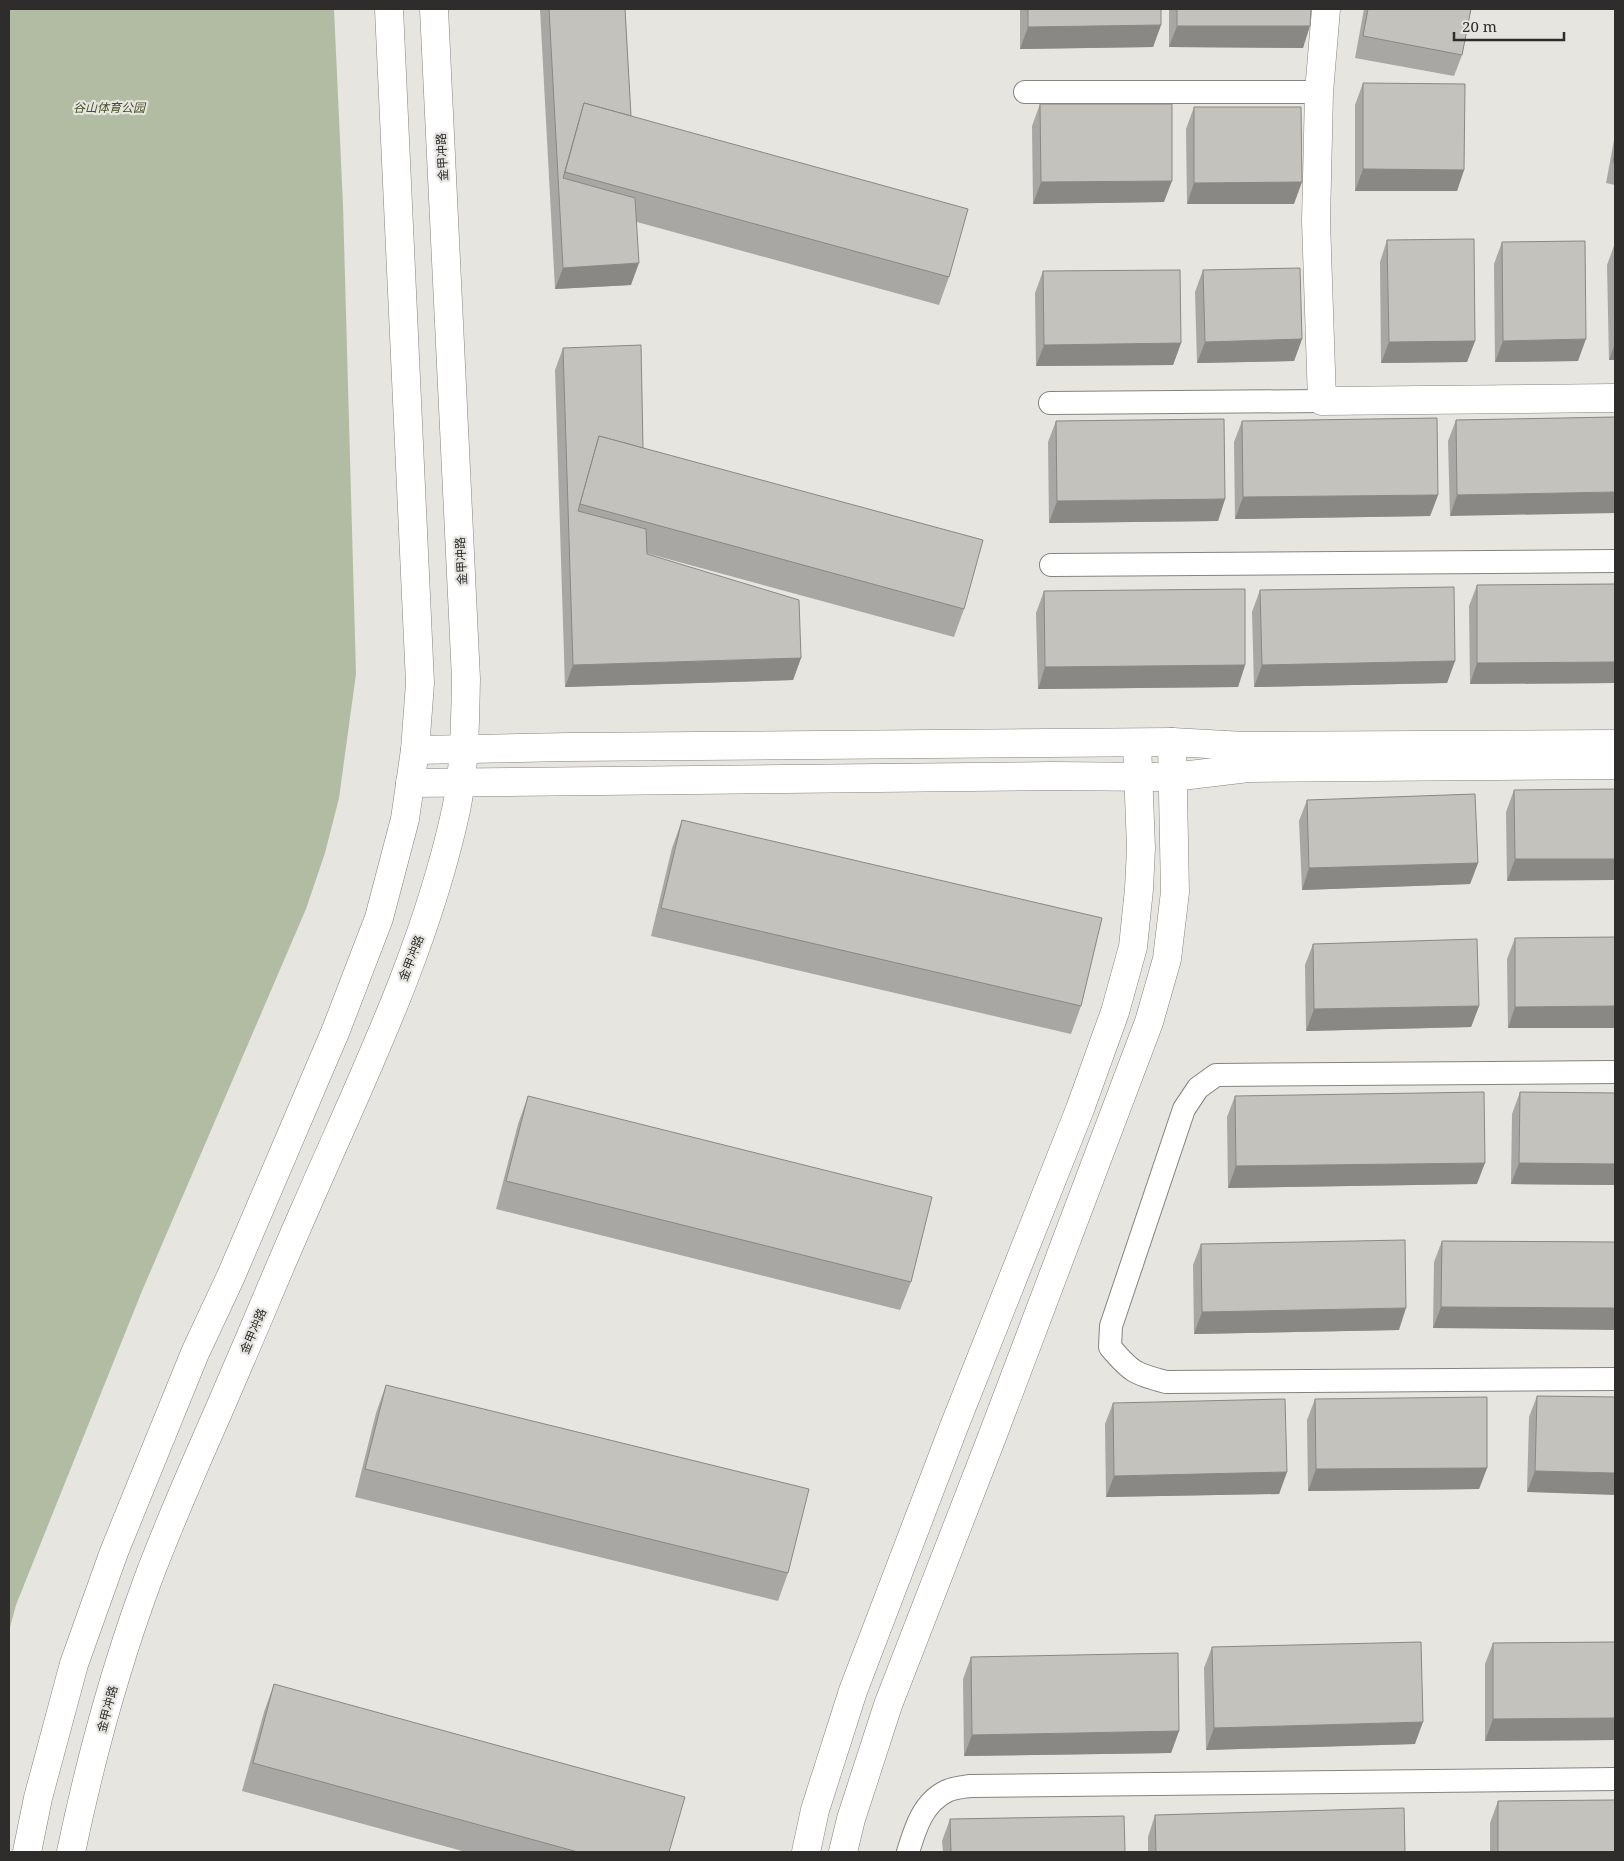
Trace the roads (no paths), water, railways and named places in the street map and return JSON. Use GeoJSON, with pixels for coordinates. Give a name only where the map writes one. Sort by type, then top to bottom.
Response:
{"type":"FeatureCollection","features":[{"type":"Feature","properties":{"kind":"street"},"geometry":{"type":"LineString","coordinates":[[27,1852],[40,1789],[71,1674],[104,1580],[192,1362],[231,1276],[336,1030],[379,918],[405,819],[415,750],[420,683],[389,9]]}},
{"type":"Feature","properties":{"kind":"street","name":"金甲冲路"},"geometry":{"type":"LineString","coordinates":[[72,1852],[81,1805],[114,1680],[148,1581],[180,1501],[361,1083],[392,1006],[440,876],[456,807],[464,748],[466,670],[434,9]]}},
{"type":"Feature","properties":{"kind":"street"},"geometry":{"type":"LineString","coordinates":[[1326,9],[1319,92],[1316,221],[1322,401],[1615,398]]}},
{"type":"Feature","properties":{"kind":"street"},"geometry":{"type":"LineString","coordinates":[[415,750],[1172,742],[1244,746],[1615,744]]}},
{"type":"Feature","properties":{"kind":"street"},"geometry":{"type":"LineString","coordinates":[[843,1852],[851,1819],[888,1705],[1149,1022],[1167,959],[1175,892],[1172,742]]}},
{"type":"Feature","properties":{"kind":"street"},"geometry":{"type":"LineString","coordinates":[[806,1852],[815,1810],[853,1691],[955,1424],[1080,1109],[1114,1012],[1133,947],[1140,889],[1141,848],[1137,743]]}},
{"type":"Feature","properties":{"kind":"street"},"geometry":{"type":"LineString","coordinates":[[410,783],[1043,776],[1173,777],[1248,768],[1615,765]]}},
{"type":"Feature","properties":{"kind":"lane"},"geometry":{"type":"LineString","coordinates":[[1024,92],[1319,92]]}},
{"type":"Feature","properties":{"kind":"lane"},"geometry":{"type":"LineString","coordinates":[[1050,403],[1322,401]]}},
{"type":"Feature","properties":{"kind":"lane"},"geometry":{"type":"LineString","coordinates":[[1051,565],[1615,561]]}},
{"type":"Feature","properties":{"kind":"lane"},"geometry":{"type":"LineString","coordinates":[[1615,1072],[1216,1075],[1198,1088],[1184,1109],[1111,1326],[1110,1347],[1126,1367],[1141,1376],[1166,1382],[1615,1379]]}},
{"type":"Feature","properties":{"kind":"lane"},"geometry":{"type":"LineString","coordinates":[[908,1852],[917,1824],[930,1804],[947,1791],[970,1786],[1615,1778]]}},
{"type":"Feature","properties":{"kind":"park label","name":"谷山体育公园"},"geometry":{"type":"Point","coordinates":[109,107]}}]}
